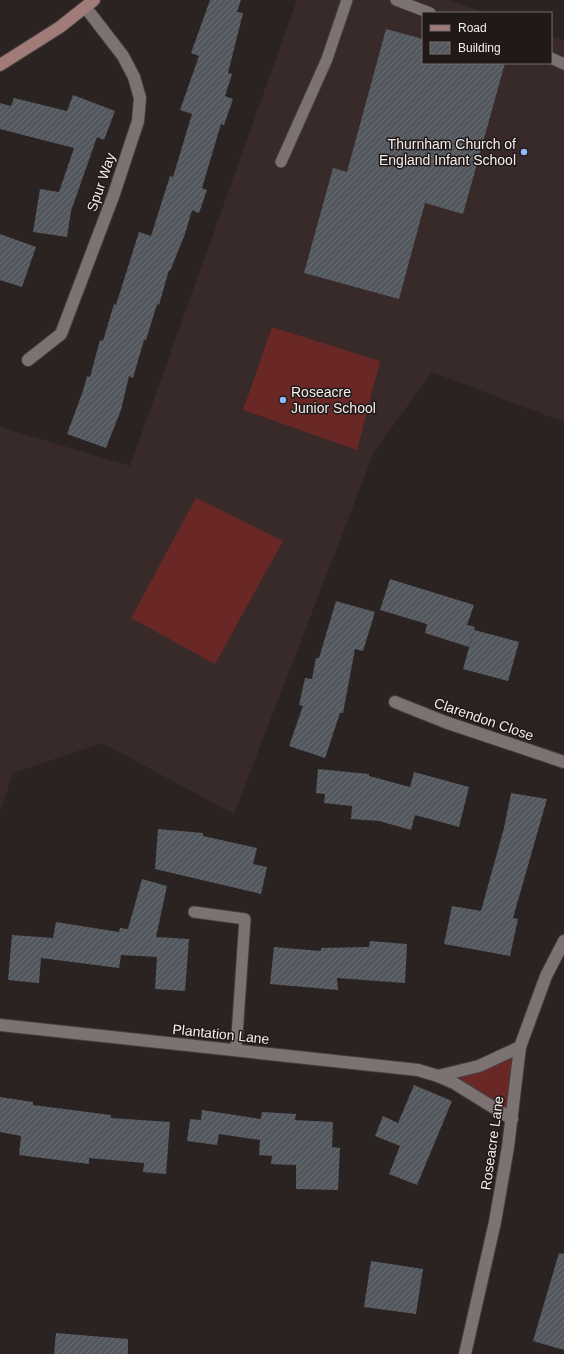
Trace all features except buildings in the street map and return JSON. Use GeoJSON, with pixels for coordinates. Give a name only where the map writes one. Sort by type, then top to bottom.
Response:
{"type":"FeatureCollection","features":[{"type":"Feature","properties":{"kind":"street"},"geometry":{"type":"LineString","coordinates":[[0,65],[28,48],[90,4]]}},
{"type":"Feature","properties":{"kind":"street","name":"Spur Way"},"geometry":{"type":"LineString","coordinates":[[28,360],[61,334],[114,194],[138,121],[140,98],[134,77],[123,56],[90,4]]}},
{"type":"Feature","properties":{"kind":"street","name":"Clarendon Close"},"geometry":{"type":"LineString","coordinates":[[395,702],[445,722],[564,762]]}},
{"type":"Feature","properties":{"kind":"street","name":"Roseacre Lane"},"geometry":{"type":"LineString","coordinates":[[465,1354],[495,1222],[512,1119],[520,1048],[546,976],[564,941]]}},
{"type":"Feature","properties":{"kind":"street","name":"Plantation Lane"},"geometry":{"type":"LineString","coordinates":[[0,1025],[418,1070],[454,1083],[512,1119]]}},
{"type":"Feature","properties":{"kind":"street"},"geometry":{"type":"LineString","coordinates":[[438,1076],[479,1066],[520,1048]]}},
{"type":"Feature","properties":{"kind":"lane"},"geometry":{"type":"LineString","coordinates":[[281,162],[327,59],[347,0]]}},
{"type":"Feature","properties":{"kind":"lane"},"geometry":{"type":"LineString","coordinates":[[396,0],[427,12]]}},
{"type":"Feature","properties":{"kind":"lane"},"geometry":{"type":"LineString","coordinates":[[552,58],[564,64]]}},
{"type":"Feature","properties":{"kind":"lane"},"geometry":{"type":"LineString","coordinates":[[194,912],[245,919],[236,1050]]}},
{"type":"Feature","properties":{"kind":"shaded area","name":"Roseacre Junior School"},"geometry":{"type":"Polygon","coordinates":[[[297,0],[449,0],[483,12],[422,12],[422,64],[552,64],[552,36],[564,41],[564,422],[432,372],[374,452],[234,814],[102,743],[13,773],[0,812],[0,427],[130,466],[297,0]]]}},
{"type":"Feature","properties":{"kind":"shaded area"},"geometry":{"type":"Polygon","coordinates":[[[272,327],[380,361],[357,450],[243,410],[272,327]]]}},
{"type":"Feature","properties":{"kind":"shaded area"},"geometry":{"type":"Polygon","coordinates":[[[196,498],[283,541],[215,664],[131,618],[196,498]]]}},
{"type":"Feature","properties":{"kind":"shaded area"},"geometry":{"type":"Polygon","coordinates":[[[520,1047],[512,1119],[438,1076],[520,1047]]]}},
{"type":"Feature","properties":{"kind":"place","name":"Thurnham Church of England Infant School"},"geometry":{"type":"Point","coordinates":[524,152]}},
{"type":"Feature","properties":{"kind":"place","name":"Roseacre Junior School"},"geometry":{"type":"Point","coordinates":[283,400]}}]}
